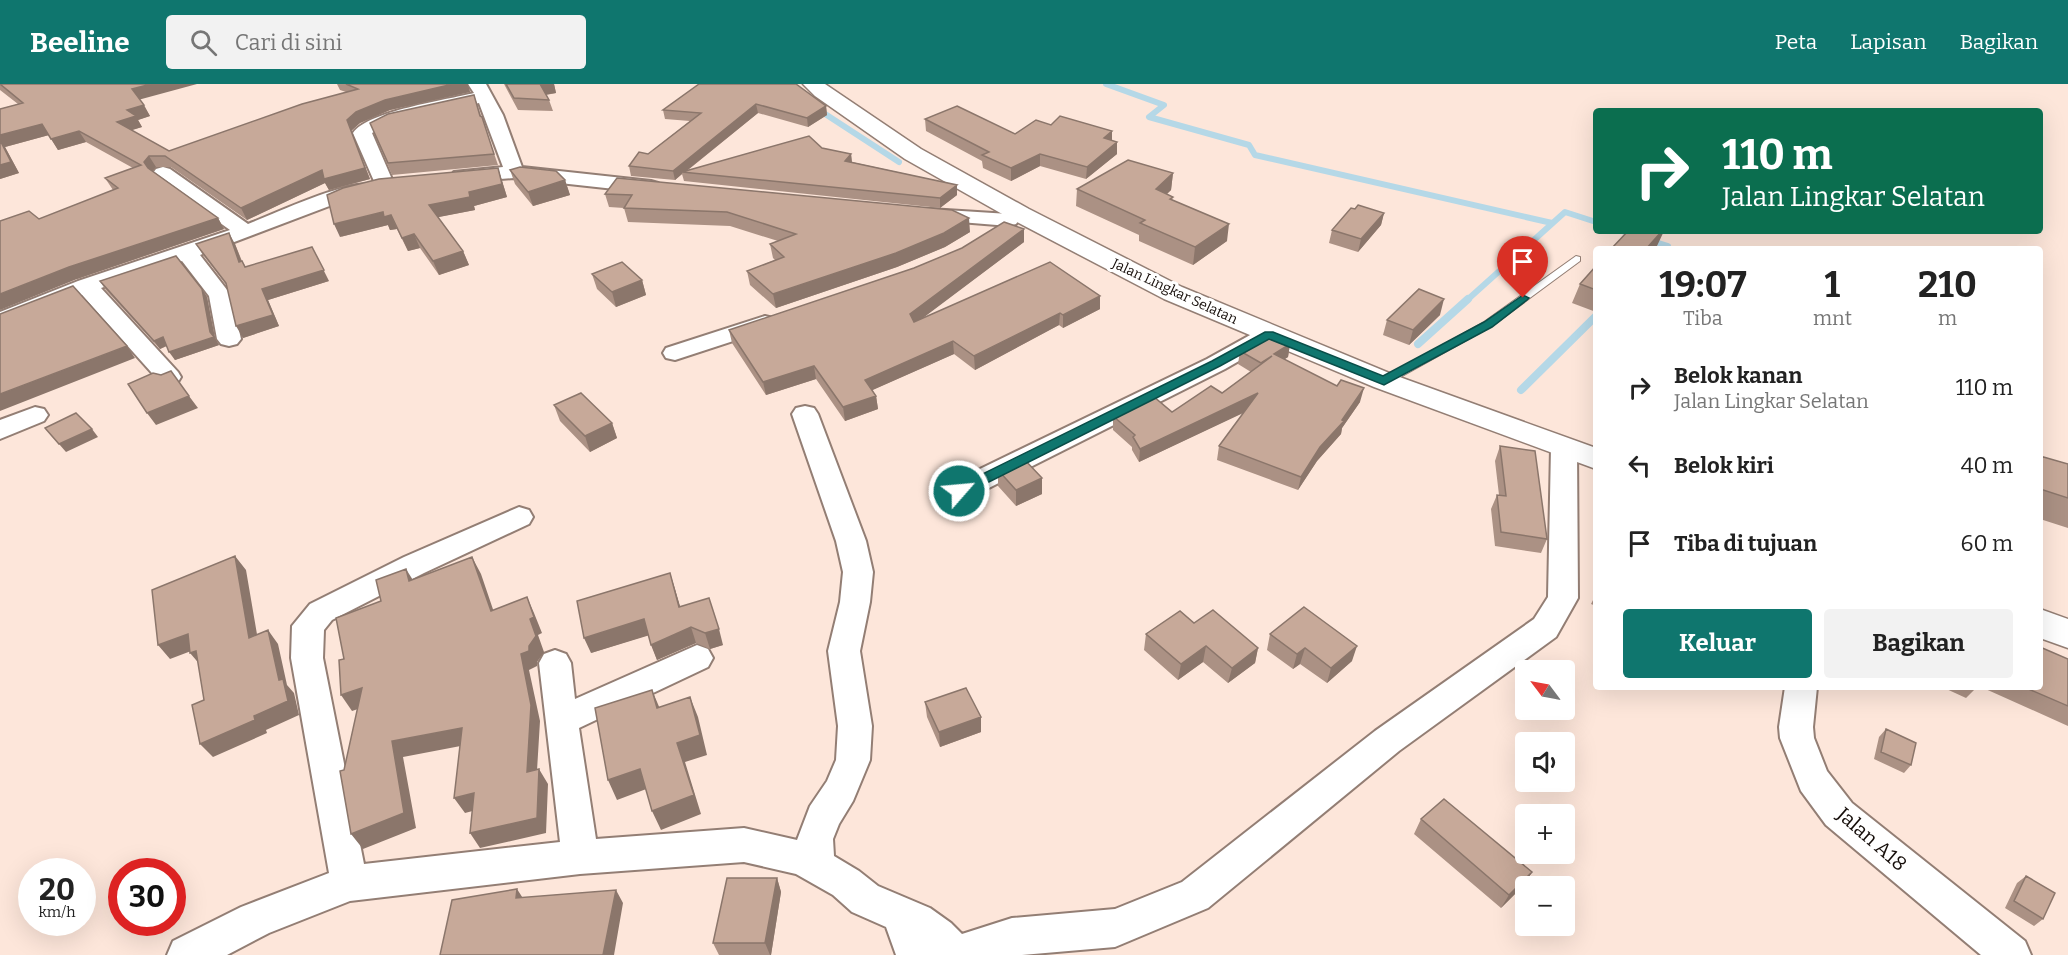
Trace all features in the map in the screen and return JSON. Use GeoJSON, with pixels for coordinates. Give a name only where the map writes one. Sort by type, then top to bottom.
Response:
{"type":"FeatureCollection","features":[{"type":"Feature","properties":{"kind":"highway","name":"Jalan Lingkar Selatan"},"geometry":{"type":"LineString","coordinates":[[813,84],[913,154],[1014,217],[1173,293],[1269,334],[1384,381],[1593,458]]}},
{"type":"Feature","properties":{"kind":"highway"},"geometry":{"type":"LineString","coordinates":[[2043,624],[2068,634]]}},
{"type":"Feature","properties":{"kind":"street"},"geometry":{"type":"LineString","coordinates":[[384,184],[362,133],[364,130],[386,119],[481,90],[505,142],[514,172]]}},
{"type":"Feature","properties":{"kind":"street"},"geometry":{"type":"LineString","coordinates":[[163,172],[246,232]]}},
{"type":"Feature","properties":{"kind":"street"},"geometry":{"type":"LineString","coordinates":[[439,178],[514,172],[667,188]]}},
{"type":"Feature","properties":{"kind":"street"},"geometry":{"type":"LineString","coordinates":[[0,320],[86,286],[246,232],[341,195],[384,184],[406,182]]}},
{"type":"Feature","properties":{"kind":"street"},"geometry":{"type":"LineString","coordinates":[[905,212],[1014,217]]}},
{"type":"Feature","properties":{"kind":"street"},"geometry":{"type":"LineString","coordinates":[[981,237],[1014,217]]}},
{"type":"Feature","properties":{"kind":"street"},"geometry":{"type":"LineString","coordinates":[[185,251],[220,295],[229,339]]}},
{"type":"Feature","properties":{"kind":"street"},"geometry":{"type":"LineString","coordinates":[[86,286],[169,377]]}},
{"type":"Feature","properties":{"kind":"street"},"geometry":{"type":"LineString","coordinates":[[675,353],[782,317]]}},
{"type":"Feature","properties":{"kind":"street"},"geometry":{"type":"LineString","coordinates":[[959,491],[1216,364],[1269,334]]}},
{"type":"Feature","properties":{"kind":"street"},"geometry":{"type":"LineString","coordinates":[[805,414],[851,541],[858,572],[855,602],[844,651],[855,726],[854,760],[841,790],[823,817],[815,840],[816,866]]}},
{"type":"Feature","properties":{"kind":"street"},"geometry":{"type":"LineString","coordinates":[[0,430],[35,415]]}},
{"type":"Feature","properties":{"kind":"street"},"geometry":{"type":"LineString","coordinates":[[187,955],[255,920],[349,882],[580,858],[744,845],[804,859],[846,883],[865,899],[916,921],[937,936],[956,955],[1012,937],[1115,928],[1195,895],[1387,741],[1545,628],[1563,598],[1564,448]]}},
{"type":"Feature","properties":{"kind":"street"},"geometry":{"type":"LineString","coordinates":[[349,882],[332,777],[307,658],[308,627],[321,612],[414,565],[519,517]]}},
{"type":"Feature","properties":{"kind":"street"},"geometry":{"type":"LineString","coordinates":[[561,721],[697,658]]}},
{"type":"Feature","properties":{"kind":"street"},"geometry":{"type":"LineString","coordinates":[[555,663],[580,858]]}},
{"type":"Feature","properties":{"kind":"street","name":"Jalan A18"},"geometry":{"type":"LineString","coordinates":[[1801,690],[1796,727],[1797,738],[1813,780],[1839,814],[2011,955]]}},
{"type":"Feature","properties":{"kind":"street"},"geometry":{"type":"LineString","coordinates":[[900,914],[916,955]]}},
{"type":"Feature","properties":{"kind":"lane"},"geometry":{"type":"LineString","coordinates":[[1384,381],[1488,324],[1576,259]]}},
{"type":"Feature","properties":{"kind":"building"},"geometry":{"type":"Polygon","coordinates":[[[0,84],[151,84],[132,89],[144,105],[127,110],[136,116],[117,122],[169,151],[302,104],[358,89],[346,84],[453,84],[385,100],[356,112],[347,120],[365,168],[324,179],[322,170],[241,208],[165,156],[149,156],[144,162],[148,168],[218,218],[69,267],[0,294],[0,221],[29,211],[39,219],[118,188],[105,178],[141,165],[79,131],[51,139],[42,124],[0,135],[0,109],[23,103],[0,84]]]}},
{"type":"Feature","properties":{"kind":"building"},"geometry":{"type":"Polygon","coordinates":[[[506,84],[540,84],[549,100],[514,98],[506,84]]]}},
{"type":"Feature","properties":{"kind":"building"},"geometry":{"type":"Polygon","coordinates":[[[699,84],[796,84],[826,106],[807,118],[756,104],[673,171],[629,166],[639,152],[648,154],[701,113],[663,110],[699,84]]]}},
{"type":"Feature","properties":{"kind":"building"},"geometry":{"type":"Polygon","coordinates":[[[474,95],[494,154],[388,163],[370,123],[388,114],[474,95]]]}},
{"type":"Feature","properties":{"kind":"building"},"geometry":{"type":"Polygon","coordinates":[[[957,106],[1015,134],[1036,120],[1051,125],[1060,116],[1112,131],[1104,138],[1117,142],[1087,167],[1040,154],[1011,168],[982,155],[989,152],[925,119],[957,106]]]}},
{"type":"Feature","properties":{"kind":"building"},"geometry":{"type":"Polygon","coordinates":[[[809,136],[822,148],[851,154],[845,161],[957,185],[940,198],[682,172],[809,136]]]}},
{"type":"Feature","properties":{"kind":"building"},"geometry":{"type":"Polygon","coordinates":[[[0,140],[11,162],[0,165],[0,140]]]}},
{"type":"Feature","properties":{"kind":"building"},"geometry":{"type":"Polygon","coordinates":[[[1128,160],[1173,173],[1156,189],[1173,197],[1170,199],[1229,224],[1195,247],[1140,223],[1145,220],[1077,189],[1128,160]]]}},
{"type":"Feature","properties":{"kind":"building"},"geometry":{"type":"Polygon","coordinates":[[[520,167],[556,171],[565,180],[528,192],[510,170],[520,167]]]}},
{"type":"Feature","properties":{"kind":"building"},"geometry":{"type":"Polygon","coordinates":[[[498,168],[502,184],[469,192],[470,197],[429,205],[463,251],[433,261],[414,234],[402,238],[391,215],[384,217],[383,212],[334,224],[327,195],[343,188],[379,179],[498,168]]]}},
{"type":"Feature","properties":{"kind":"building"},"geometry":{"type":"Polygon","coordinates":[[[617,178],[952,210],[969,218],[944,233],[896,253],[773,294],[747,271],[784,257],[770,244],[796,234],[727,212],[624,208],[632,195],[605,194],[617,178]]]}},
{"type":"Feature","properties":{"kind":"building"},"geometry":{"type":"Polygon","coordinates":[[[1358,205],[1384,213],[1361,239],[1332,230],[1351,208],[1355,209],[1358,205]]]}},
{"type":"Feature","properties":{"kind":"building"},"geometry":{"type":"Polygon","coordinates":[[[1004,222],[1024,229],[910,314],[914,322],[1050,262],[1100,296],[1063,315],[1060,313],[974,356],[953,341],[865,380],[876,396],[843,407],[814,366],[763,382],[729,330],[914,268],[962,248],[1004,222]]]}},
{"type":"Feature","properties":{"kind":"building"},"geometry":{"type":"Polygon","coordinates":[[[229,233],[239,262],[242,261],[245,267],[312,247],[324,270],[262,289],[273,315],[236,326],[226,283],[196,244],[229,233]]]}},
{"type":"Feature","properties":{"kind":"building"},"geometry":{"type":"Polygon","coordinates":[[[1625,234],[1659,234],[1649,246],[1614,246],[1625,234]]]}},
{"type":"Feature","properties":{"kind":"building"},"geometry":{"type":"Polygon","coordinates":[[[176,256],[202,289],[210,332],[214,337],[169,352],[163,337],[154,341],[100,281],[176,256]]]}},
{"type":"Feature","properties":{"kind":"building"},"geometry":{"type":"Polygon","coordinates":[[[622,262],[642,280],[612,292],[592,274],[622,262]]]}},
{"type":"Feature","properties":{"kind":"building"},"geometry":{"type":"Polygon","coordinates":[[[1593,269],[1593,289],[1580,284],[1593,269]]]}},
{"type":"Feature","properties":{"kind":"building"},"geometry":{"type":"Polygon","coordinates":[[[73,286],[127,346],[0,394],[0,314],[73,286]]]}},
{"type":"Feature","properties":{"kind":"building"},"geometry":{"type":"Polygon","coordinates":[[[1419,289],[1444,299],[1413,330],[1387,320],[1419,289]]]}},
{"type":"Feature","properties":{"kind":"building"},"geometry":{"type":"Polygon","coordinates":[[[1271,333],[1290,344],[1274,354],[1337,386],[1341,380],[1364,388],[1342,420],[1344,421],[1320,447],[1301,477],[1219,446],[1258,393],[1140,449],[1133,437],[1135,435],[1113,416],[1154,397],[1172,412],[1211,386],[1222,393],[1272,356],[1261,363],[1240,351],[1271,333]]]}},
{"type":"Feature","properties":{"kind":"building"},"geometry":{"type":"Polygon","coordinates":[[[171,371],[189,396],[147,413],[128,384],[153,373],[161,375],[171,371]]]}},
{"type":"Feature","properties":{"kind":"building"},"geometry":{"type":"Polygon","coordinates":[[[581,393],[612,423],[585,436],[554,405],[581,393]]]}},
{"type":"Feature","properties":{"kind":"building"},"geometry":{"type":"Polygon","coordinates":[[[76,413],[92,429],[59,444],[45,428],[76,413]]]}},
{"type":"Feature","properties":{"kind":"building"},"geometry":{"type":"Polygon","coordinates":[[[1500,446],[1535,451],[1547,539],[1501,532],[1497,495],[1506,496],[1500,446]]]}},
{"type":"Feature","properties":{"kind":"building"},"geometry":{"type":"Polygon","coordinates":[[[2043,457],[2068,464],[2068,498],[2043,490],[2043,457]]]}},
{"type":"Feature","properties":{"kind":"building"},"geometry":{"type":"Polygon","coordinates":[[[1023,458],[1042,478],[1016,490],[998,470],[1023,458]]]}},
{"type":"Feature","properties":{"kind":"building"},"geometry":{"type":"Polygon","coordinates":[[[235,556],[249,638],[268,630],[279,680],[283,679],[288,701],[254,716],[255,720],[200,744],[192,705],[204,700],[196,651],[190,653],[188,634],[158,645],[152,590],[235,556]]]}},
{"type":"Feature","properties":{"kind":"building"},"geometry":{"type":"Polygon","coordinates":[[[472,557],[491,611],[527,597],[534,617],[530,619],[536,636],[529,646],[529,651],[521,654],[531,705],[527,772],[539,769],[537,818],[470,833],[474,793],[454,798],[462,728],[392,741],[404,813],[351,834],[340,771],[344,770],[362,688],[341,695],[339,660],[344,659],[336,618],[381,601],[376,580],[406,569],[409,581],[472,557]]]}},
{"type":"Feature","properties":{"kind":"building"},"geometry":{"type":"Polygon","coordinates":[[[670,573],[679,607],[709,598],[719,629],[705,633],[691,627],[651,645],[644,619],[584,638],[577,601],[670,573]]]}},
{"type":"Feature","properties":{"kind":"building"},"geometry":{"type":"Polygon","coordinates":[[[1304,607],[1357,646],[1331,668],[1305,648],[1297,654],[1270,634],[1304,607]]]}},
{"type":"Feature","properties":{"kind":"building"},"geometry":{"type":"Polygon","coordinates":[[[1213,610],[1258,648],[1232,668],[1206,646],[1181,664],[1146,634],[1180,611],[1194,623],[1213,610]]]}},
{"type":"Feature","properties":{"kind":"building"},"geometry":{"type":"Polygon","coordinates":[[[2043,648],[2068,659],[2068,706],[2031,690],[2043,690],[2043,648]]]}},
{"type":"Feature","properties":{"kind":"building"},"geometry":{"type":"Polygon","coordinates":[[[966,688],[981,717],[939,732],[925,702],[966,688]]]}},
{"type":"Feature","properties":{"kind":"building"},"geometry":{"type":"Polygon","coordinates":[[[652,690],[657,708],[690,697],[700,735],[677,743],[694,795],[652,811],[640,769],[608,780],[595,708],[652,690]]]}},
{"type":"Feature","properties":{"kind":"building"},"geometry":{"type":"Polygon","coordinates":[[[1886,729],[1916,743],[1911,765],[1881,752],[1886,729]]]}},
{"type":"Feature","properties":{"kind":"building"},"geometry":{"type":"Polygon","coordinates":[[[1444,799],[1515,858],[1515,864],[1522,864],[1532,872],[1528,876],[1515,876],[1515,889],[1509,895],[1421,819],[1444,799]]]}},
{"type":"Feature","properties":{"kind":"building"},"geometry":{"type":"Polygon","coordinates":[[[2026,876],[2055,893],[2043,919],[2014,901],[2026,876]]]}},
{"type":"Feature","properties":{"kind":"building"},"geometry":{"type":"Polygon","coordinates":[[[727,878],[777,878],[765,943],[713,943],[727,878]]]}},
{"type":"Feature","properties":{"kind":"building"},"geometry":{"type":"Polygon","coordinates":[[[517,889],[516,898],[616,890],[603,955],[440,955],[452,900],[517,889]]]}},
{"type":"Feature","properties":{"kind":"waterway"},"geometry":{"type":"LineString","coordinates":[[1106,84],[1164,105],[1149,117],[1249,145],[1255,155],[1552,223]]}},
{"type":"Feature","properties":{"kind":"waterway"},"geometry":{"type":"LineString","coordinates":[[819,110],[899,162]]}},
{"type":"Feature","properties":{"kind":"waterway"},"geometry":{"type":"LineString","coordinates":[[1466,301],[1565,212],[1593,221]]}},
{"type":"Feature","properties":{"kind":"waterway"},"geometry":{"type":"LineString","coordinates":[[1631,234],[1637,236]]}},
{"type":"Feature","properties":{"kind":"waterway"},"geometry":{"type":"LineString","coordinates":[[1649,240],[1668,246]]}},
{"type":"Feature","properties":{"kind":"waterway"},"geometry":{"type":"LineString","coordinates":[[1418,344],[1468,299]]}},
{"type":"Feature","properties":{"kind":"waterway"},"geometry":{"type":"LineString","coordinates":[[1521,390],[1593,319]]}},
{"type":"Feature","properties":{"kind":"route"},"geometry":{"type":"LineString","coordinates":[[959,491],[1216,364],[1269,334],[1384,381],[1488,324],[1523,298]]}}]}
